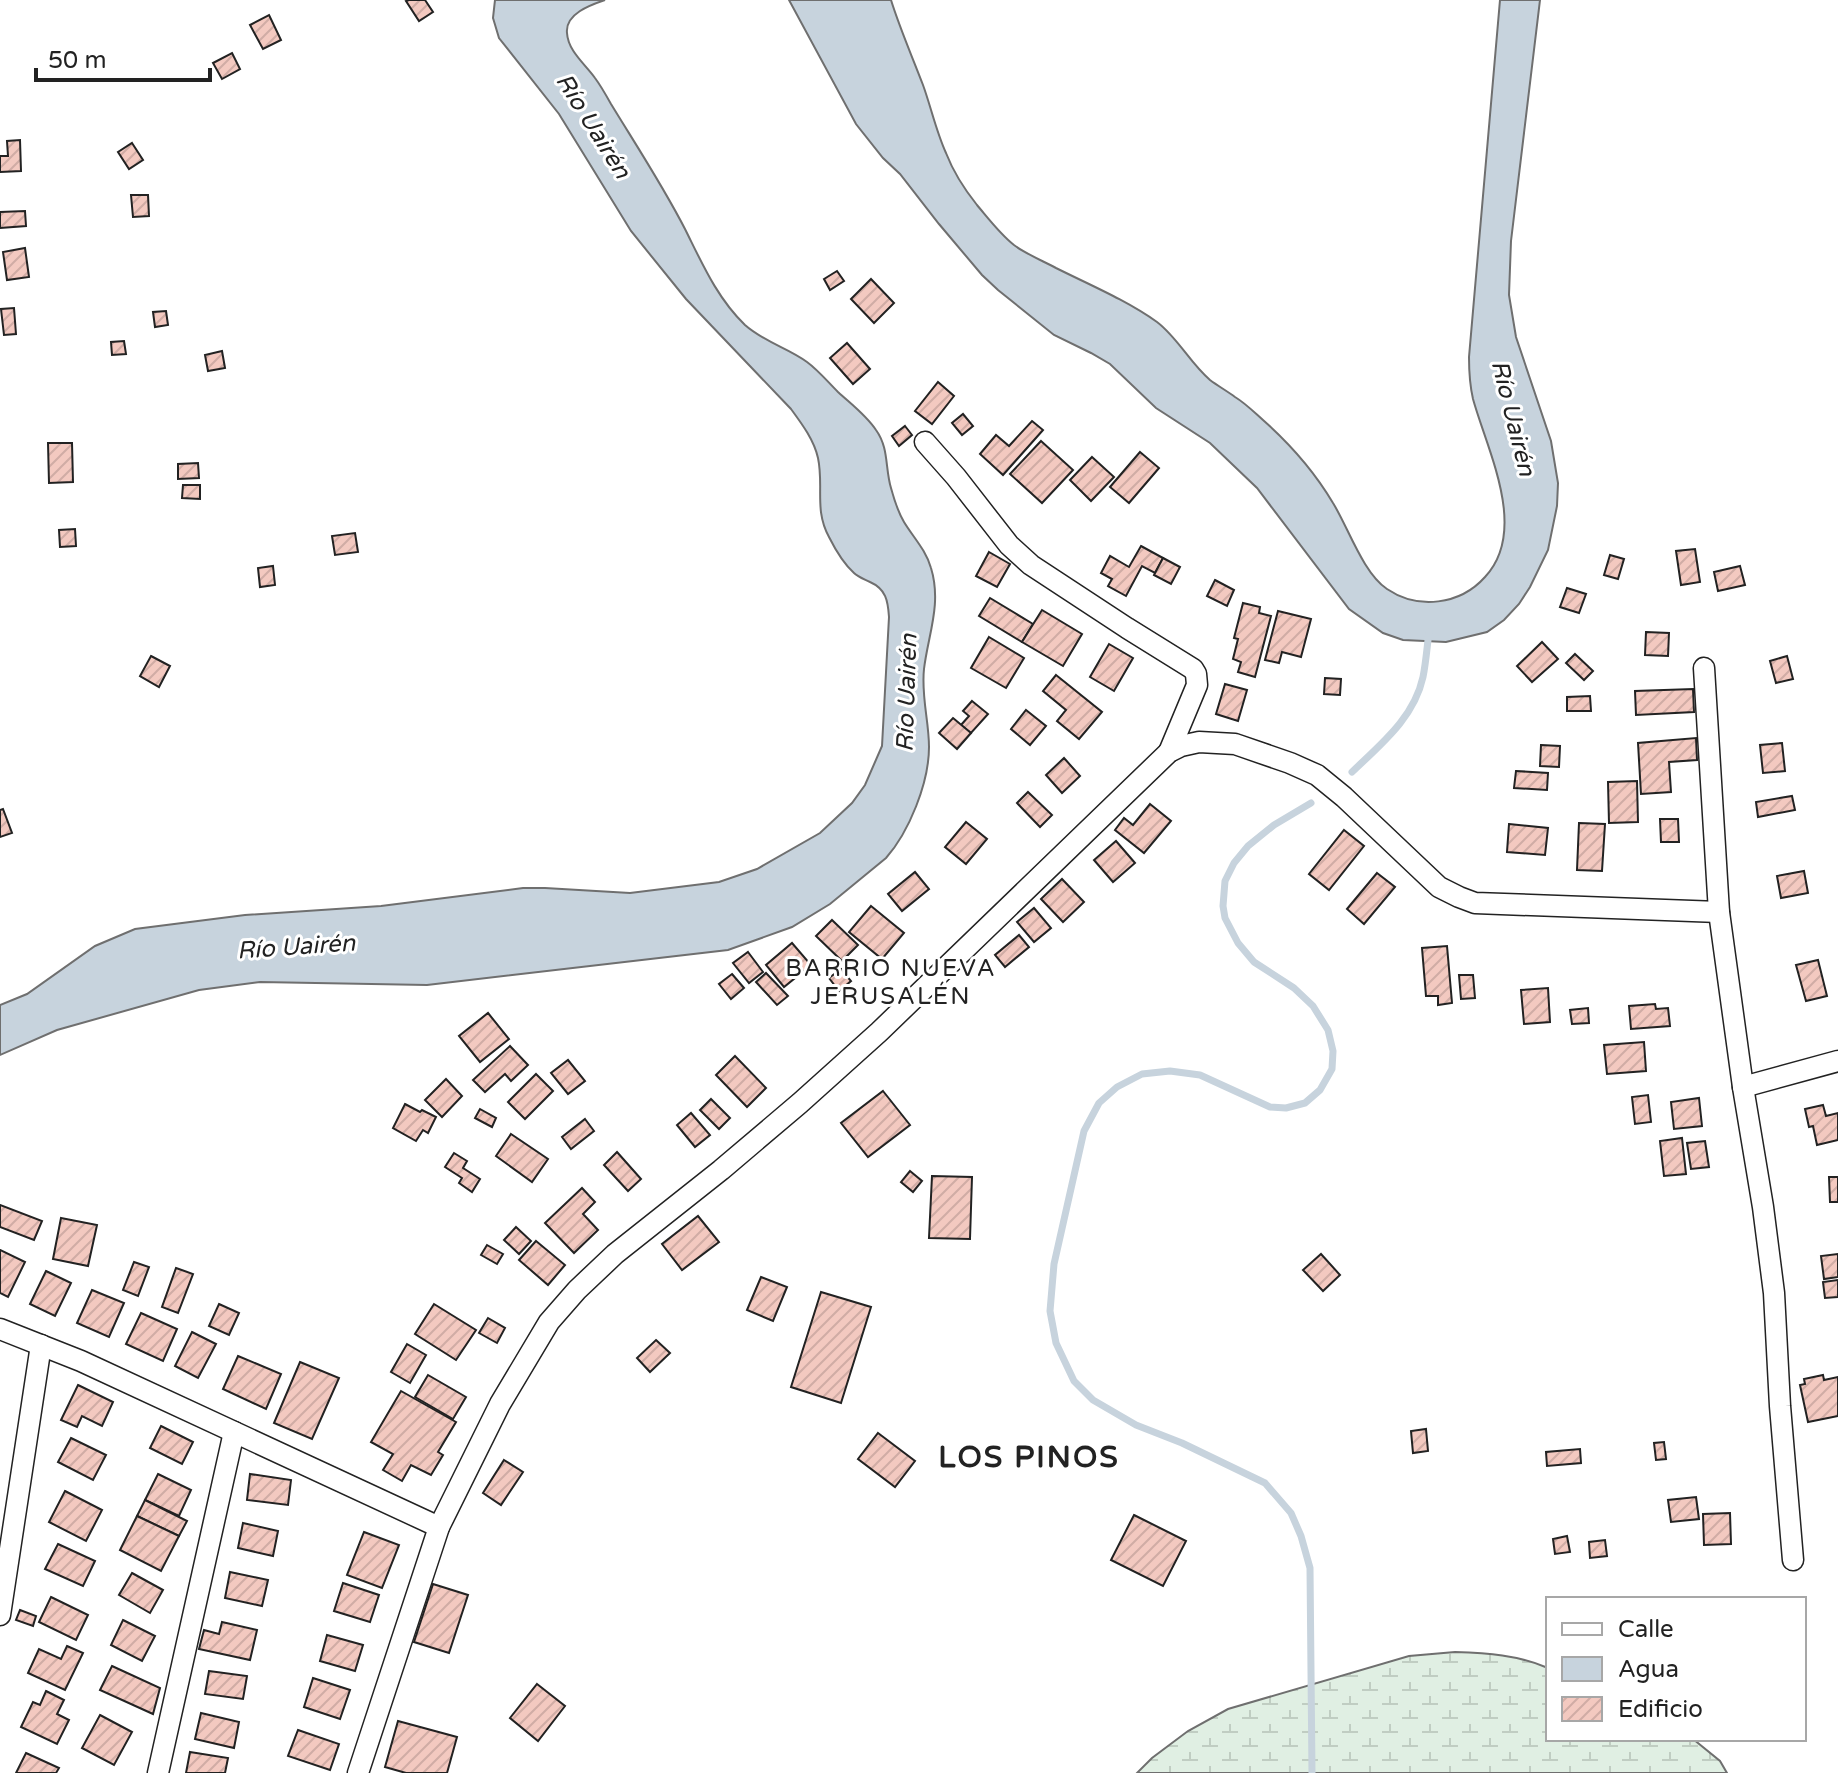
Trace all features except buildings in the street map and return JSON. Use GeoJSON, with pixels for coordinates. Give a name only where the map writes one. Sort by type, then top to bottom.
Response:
{"type":"FeatureCollection","features":[{"type":"Feature","properties":{"kind":"street"},"geometry":{"type":"LineString","coordinates":[[925,442],[1009,545],[1031,565],[1193,669],[1197,685],[1169,752]]}},
{"type":"Feature","properties":{"kind":"street"},"geometry":{"type":"LineString","coordinates":[[1704,668],[1719,912],[1774,1293],[1793,1560]]}},
{"type":"Feature","properties":{"kind":"street"},"geometry":{"type":"LineString","coordinates":[[358,1773],[439,1527],[500,1404],[549,1322],[615,1254],[721,1170],[879,1032],[1169,752],[1199,742],[1235,744],[1317,775],[1439,887],[1475,903],[1719,912]]}},
{"type":"Feature","properties":{"kind":"street"},"geometry":{"type":"LineString","coordinates":[[1743,1087],[1838,1061]]}},
{"type":"Feature","properties":{"kind":"street"},"geometry":{"type":"LineString","coordinates":[[0,1329],[81,1361],[439,1527]]}},
{"type":"Feature","properties":{"kind":"street"},"geometry":{"type":"LineString","coordinates":[[0,1615],[41,1345]]}},
{"type":"Feature","properties":{"kind":"street"},"geometry":{"type":"LineString","coordinates":[[158,1773],[234,1432]]}},
{"type":"Feature","properties":{"kind":"green space"},"geometry":{"type":"Polygon","coordinates":[[[1455,1652],[1491,1654],[1514,1657],[1546,1667],[1546,1741],[1695,1741],[1720,1761],[1727,1773],[1137,1773],[1188,1731],[1228,1709],[1409,1656],[1455,1652]]]}},
{"type":"Feature","properties":{"kind":"water","name":"Río Uairén"},"geometry":{"type":"Polygon","coordinates":[[[495,0],[605,0],[580,11],[570,21],[567,33],[570,46],[599,84],[659,181],[718,292],[752,331],[800,357],[815,369],[868,419],[880,437],[896,505],[929,561],[934,581],[933,619],[923,679],[929,737],[928,761],[910,821],[886,858],[830,904],[792,927],[728,950],[427,985],[260,982],[199,990],[57,1030],[0,1055],[0,1005],[27,994],[95,946],[135,929],[245,915],[381,906],[523,888],[630,893],[719,882],[757,869],[820,833],[852,803],[865,785],[882,746],[888,606],[880,588],[850,569],[824,527],[820,468],[814,445],[791,409],[686,299],[631,231],[559,114],[499,38],[493,18],[495,0]]]}},
{"type":"Feature","properties":{"kind":"water","name":"Río Uairén"},"geometry":{"type":"Polygon","coordinates":[[[789,0],[891,0],[949,160],[968,193],[994,226],[1024,251],[1120,300],[1164,328],[1210,380],[1239,399],[1301,458],[1326,491],[1363,561],[1378,582],[1399,596],[1425,602],[1451,599],[1475,586],[1498,558],[1504,537],[1501,490],[1473,399],[1469,357],[1500,0],[1540,0],[1511,241],[1509,295],[1516,337],[1551,441],[1558,483],[1557,506],[1548,550],[1519,604],[1487,632],[1446,642],[1403,640],[1383,633],[1349,609],[1257,488],[1210,443],[1156,408],[1110,364],[1054,335],[982,275],[856,124],[789,0]]]}},
{"type":"Feature","properties":{"kind":"waterway"},"geometry":{"type":"LineString","coordinates":[[1352,772],[1395,729],[1412,705],[1423,677],[1429,632]]}},
{"type":"Feature","properties":{"kind":"waterway"},"geometry":{"type":"LineString","coordinates":[[1311,803],[1274,825],[1248,846],[1225,881],[1223,906],[1225,918],[1238,943],[1254,962],[1294,988],[1313,1006],[1328,1030],[1333,1051],[1332,1069],[1320,1090],[1305,1103],[1286,1108],[1270,1107],[1200,1075],[1170,1071],[1142,1074],[1117,1087],[1099,1103],[1084,1131],[1054,1264],[1050,1311],[1056,1343],[1074,1381],[1093,1400],[1136,1425],[1182,1443],[1265,1483],[1291,1513],[1310,1568],[1312,1773]]}},
{"type":"Feature","properties":{"kind":"district","name":"BARRIO NUEVA JERUSALÉN"},"geometry":{"type":"Point","coordinates":[891,982]}},
{"type":"Feature","properties":{"kind":"district","name":"LOS PINOS"},"geometry":{"type":"Point","coordinates":[1029,1457]}}]}
